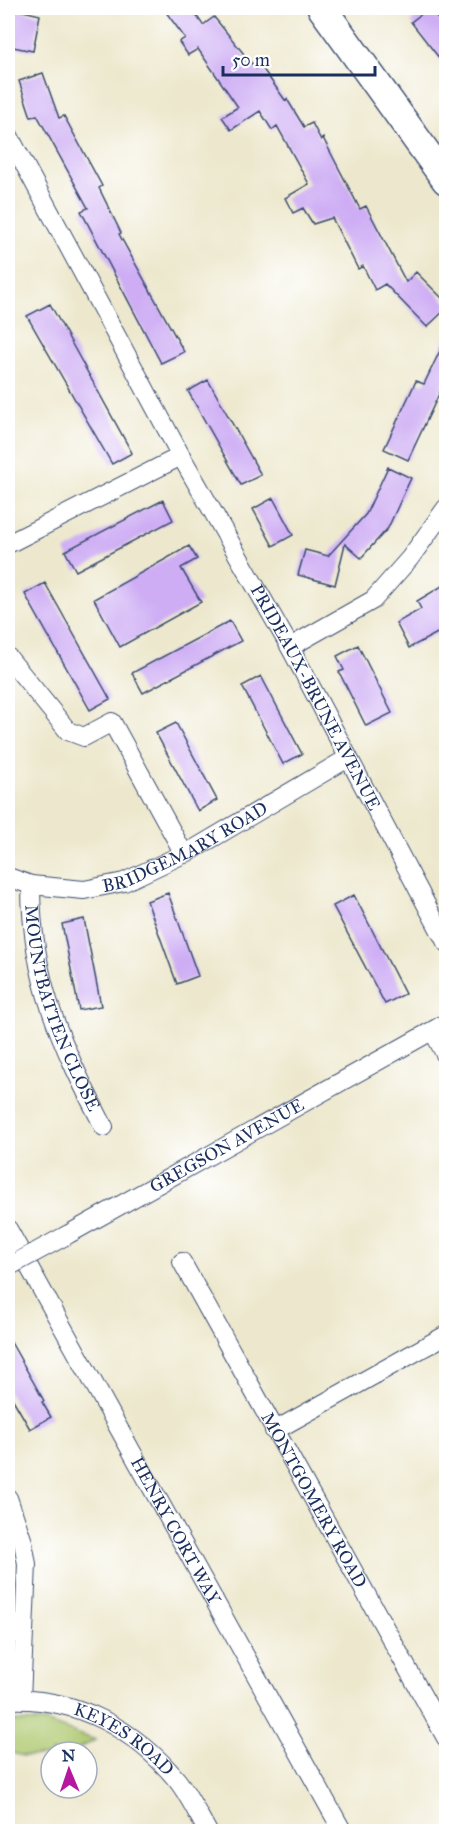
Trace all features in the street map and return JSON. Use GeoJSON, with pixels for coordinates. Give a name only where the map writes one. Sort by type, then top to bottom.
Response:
{"type":"FeatureCollection","features":[{"type":"Feature","properties":{"kind":"main road"},"geometry":{"type":"LineString","coordinates":[[322,8],[447,180]]}},
{"type":"Feature","properties":{"kind":"street","name":"PRIDEAUX-BRUNE AVENUE"},"geometry":{"type":"LineString","coordinates":[[8,134],[181,456],[290,647],[447,942]]}},
{"type":"Feature","properties":{"kind":"street"},"geometry":{"type":"LineString","coordinates":[[8,544],[181,456]]}},
{"type":"Feature","properties":{"kind":"street"},"geometry":{"type":"LineString","coordinates":[[290,647],[373,600],[446,512]]}},
{"type":"Feature","properties":{"kind":"street"},"geometry":{"type":"LineString","coordinates":[[8,657],[68,731],[84,736],[112,722],[184,854]]}},
{"type":"Feature","properties":{"kind":"street","name":"BRIDGEMARY ROAD"},"geometry":{"type":"LineString","coordinates":[[8,877],[31,885],[84,890],[124,882],[184,854],[348,759]]}},
{"type":"Feature","properties":{"kind":"street","name":"MOUNTBATTEN CLOSE"},"geometry":{"type":"LineString","coordinates":[[31,885],[31,925],[39,973],[66,1054],[104,1127]]}},
{"type":"Feature","properties":{"kind":"street"},"geometry":{"type":"LineString","coordinates":[[440,1027],[447,1056]]}},
{"type":"Feature","properties":{"kind":"street","name":"GREGSON AVENUE"},"geometry":{"type":"LineString","coordinates":[[8,1268],[440,1027]]}},
{"type":"Feature","properties":{"kind":"street","name":"HENRY CORT WAY"},"geometry":{"type":"LineString","coordinates":[[8,1229],[343,1832]]}},
{"type":"Feature","properties":{"kind":"street","name":"MONTGOMERY ROAD"},"geometry":{"type":"LineString","coordinates":[[182,1262],[274,1431],[447,1738]]}},
{"type":"Feature","properties":{"kind":"street"},"geometry":{"type":"LineString","coordinates":[[274,1431],[447,1335]]}},
{"type":"Feature","properties":{"kind":"street"},"geometry":{"type":"LineString","coordinates":[[8,1498],[23,1542],[27,1564],[14,1699]]}},
{"type":"Feature","properties":{"kind":"street","name":"KEYES ROAD"},"geometry":{"type":"LineString","coordinates":[[14,1699],[52,1701],[84,1710],[136,1740],[178,1782],[208,1832]]}},
{"type":"Feature","properties":{"kind":"green space"},"geometry":{"type":"Polygon","coordinates":[[[8,1721],[45,1722],[96,1740],[39,1740],[39,1756],[23,1756],[8,1752],[8,1721]]]}},
{"type":"Feature","properties":{"kind":"building"},"geometry":{"type":"Polygon","coordinates":[[[163,8],[191,8],[203,25],[214,17],[256,69],[260,65],[285,100],[287,99],[304,127],[312,123],[321,140],[323,138],[360,209],[366,206],[406,282],[416,272],[447,303],[447,308],[427,327],[385,284],[375,290],[363,266],[358,269],[332,218],[313,224],[303,208],[293,213],[285,198],[309,184],[277,126],[272,130],[260,111],[231,130],[222,117],[238,107],[198,49],[188,55],[179,42],[185,38],[163,8]]]}},
{"type":"Feature","properties":{"kind":"building"},"geometry":{"type":"Polygon","coordinates":[[[429,8],[447,31],[447,68],[411,22],[429,8]]]}},
{"type":"Feature","properties":{"kind":"building"},"geometry":{"type":"Polygon","coordinates":[[[15,9],[40,15],[33,51],[8,46],[15,9]]]}},
{"type":"Feature","properties":{"kind":"building"},"geometry":{"type":"Polygon","coordinates":[[[43,73],[59,118],[64,116],[102,186],[99,188],[121,233],[119,234],[184,352],[161,363],[81,211],[88,208],[37,115],[31,117],[19,81],[43,73]]]}},
{"type":"Feature","properties":{"kind":"building"},"geometry":{"type":"Polygon","coordinates":[[[50,304],[132,453],[112,464],[27,316],[50,304]]]}},
{"type":"Feature","properties":{"kind":"building"},"geometry":{"type":"Polygon","coordinates":[[[447,336],[447,377],[408,460],[384,449],[416,381],[424,384],[447,336]]]}},
{"type":"Feature","properties":{"kind":"building"},"geometry":{"type":"Polygon","coordinates":[[[208,380],[261,475],[241,485],[188,391],[208,380]]]}},
{"type":"Feature","properties":{"kind":"building"},"geometry":{"type":"Polygon","coordinates":[[[388,467],[411,478],[388,528],[361,558],[345,544],[335,585],[298,575],[305,550],[328,556],[366,514],[388,467]]]}},
{"type":"Feature","properties":{"kind":"building"},"geometry":{"type":"Polygon","coordinates":[[[273,498],[293,535],[273,546],[253,509],[273,498]]]}},
{"type":"Feature","properties":{"kind":"building"},"geometry":{"type":"Polygon","coordinates":[[[163,500],[173,520],[76,571],[65,551],[163,500]]]}},
{"type":"Feature","properties":{"kind":"building"},"geometry":{"type":"Polygon","coordinates":[[[189,546],[197,559],[181,568],[201,602],[120,647],[94,599],[189,546]]]}},
{"type":"Feature","properties":{"kind":"building"},"geometry":{"type":"Polygon","coordinates":[[[45,583],[110,699],[90,710],[25,594],[45,583]]]}},
{"type":"Feature","properties":{"kind":"building"},"geometry":{"type":"Polygon","coordinates":[[[447,583],[447,628],[409,648],[396,623],[421,609],[417,601],[447,583]]]}},
{"type":"Feature","properties":{"kind":"building"},"geometry":{"type":"Polygon","coordinates":[[[230,621],[241,641],[143,693],[132,673],[230,621]]]}},
{"type":"Feature","properties":{"kind":"building"},"geometry":{"type":"Polygon","coordinates":[[[358,645],[392,713],[366,726],[339,672],[344,670],[337,656],[358,645]]]}},
{"type":"Feature","properties":{"kind":"building"},"geometry":{"type":"Polygon","coordinates":[[[261,676],[302,754],[283,764],[242,686],[261,676]]]}},
{"type":"Feature","properties":{"kind":"building"},"geometry":{"type":"Polygon","coordinates":[[[176,723],[217,800],[198,811],[156,733],[176,723]]]}},
{"type":"Feature","properties":{"kind":"building"},"geometry":{"type":"Polygon","coordinates":[[[168,893],[198,976],[177,984],[147,901],[168,893]]]}},
{"type":"Feature","properties":{"kind":"building"},"geometry":{"type":"Polygon","coordinates":[[[354,895],[405,994],[385,1004],[333,906],[354,895]]]}},
{"type":"Feature","properties":{"kind":"building"},"geometry":{"type":"Polygon","coordinates":[[[84,919],[101,1006],[79,1010],[62,924],[84,919]]]}},
{"type":"Feature","properties":{"kind":"building"},"geometry":{"type":"Polygon","coordinates":[[[8,1337],[51,1417],[30,1429],[8,1391],[8,1337]]]}}]}
